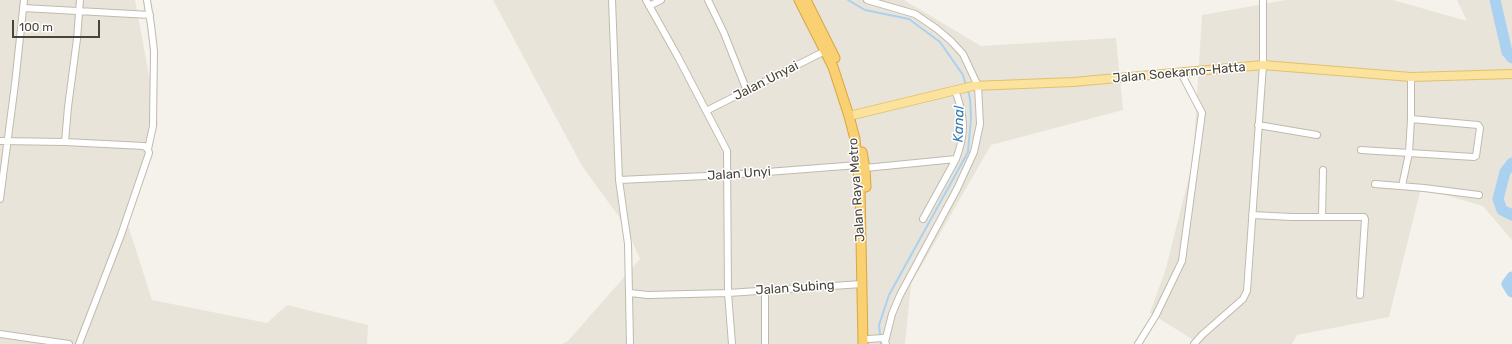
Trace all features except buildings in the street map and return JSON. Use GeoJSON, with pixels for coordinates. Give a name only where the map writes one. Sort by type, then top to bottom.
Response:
{"type":"FeatureCollection","features":[{"type":"Feature","properties":{"kind":"highway"},"geometry":{"type":"LineString","coordinates":[[799,0],[833,67],[852,115]]}},
{"type":"Feature","properties":{"kind":"highway"},"geometry":{"type":"LineString","coordinates":[[806,0],[840,68],[852,115],[862,166],[868,240],[868,341]]}},
{"type":"Feature","properties":{"kind":"highway","name":"Jalan Raya Metro"},"geometry":{"type":"LineString","coordinates":[[862,166],[862,284],[868,341]]}},
{"type":"Feature","properties":{"kind":"main road","name":"Jalan Soekarno-Hatta"},"geometry":{"type":"LineString","coordinates":[[852,115],[976,86],[1073,82],[1262,65],[1411,77],[1512,74]]}},
{"type":"Feature","properties":{"kind":"street"},"geometry":{"type":"LineString","coordinates":[[0,199],[24,0]]}},
{"type":"Feature","properties":{"kind":"street"},"geometry":{"type":"LineString","coordinates":[[65,142],[80,12],[80,0]]}},
{"type":"Feature","properties":{"kind":"street"},"geometry":{"type":"LineString","coordinates":[[79,344],[122,235],[149,153],[148,149],[153,126],[154,51],[147,0]]}},
{"type":"Feature","properties":{"kind":"street"},"geometry":{"type":"LineString","coordinates":[[612,0],[619,180],[628,244],[630,344]]}},
{"type":"Feature","properties":{"kind":"street"},"geometry":{"type":"LineString","coordinates":[[646,0],[678,57],[727,151],[728,293],[732,344]]}},
{"type":"Feature","properties":{"kind":"street"},"geometry":{"type":"LineString","coordinates":[[649,6],[661,0]]}},
{"type":"Feature","properties":{"kind":"street"},"geometry":{"type":"LineString","coordinates":[[708,0],[724,33],[747,91]]}},
{"type":"Feature","properties":{"kind":"street"},"geometry":{"type":"LineString","coordinates":[[867,0],[915,14],[937,29],[963,54],[976,86],[980,124],[972,157],[957,189],[900,295],[892,314],[884,341],[868,341]]}},
{"type":"Feature","properties":{"kind":"street"},"geometry":{"type":"LineString","coordinates":[[1194,344],[1245,296],[1247,292],[1262,65],[1263,0]]}},
{"type":"Feature","properties":{"kind":"street"},"geometry":{"type":"LineString","coordinates":[[23,8],[150,15]]}},
{"type":"Feature","properties":{"kind":"street","name":"Jalan Unyai"},"geometry":{"type":"LineString","coordinates":[[706,111],[825,51]]}},
{"type":"Feature","properties":{"kind":"street"},"geometry":{"type":"LineString","coordinates":[[1138,344],[1156,315],[1182,261],[1202,112],[1181,73]]}},
{"type":"Feature","properties":{"kind":"street"},"geometry":{"type":"LineString","coordinates":[[1402,186],[1409,153],[1411,77]]}},
{"type":"Feature","properties":{"kind":"street"},"geometry":{"type":"LineString","coordinates":[[923,219],[956,159],[962,140],[962,110],[957,90]]}},
{"type":"Feature","properties":{"kind":"street"},"geometry":{"type":"LineString","coordinates":[[1361,150],[1475,157],[1480,128],[1478,125],[1411,119]]}},
{"type":"Feature","properties":{"kind":"street"},"geometry":{"type":"LineString","coordinates":[[1258,125],[1317,135]]}},
{"type":"Feature","properties":{"kind":"street"},"geometry":{"type":"LineString","coordinates":[[0,141],[65,142],[142,146],[148,149]]}},
{"type":"Feature","properties":{"kind":"street","name":"Jalan Unyi"},"geometry":{"type":"LineString","coordinates":[[619,180],[728,175],[956,159]]}},
{"type":"Feature","properties":{"kind":"street"},"geometry":{"type":"LineString","coordinates":[[1322,217],[1323,170]]}},
{"type":"Feature","properties":{"kind":"street"},"geometry":{"type":"LineString","coordinates":[[1375,184],[1479,195]]}},
{"type":"Feature","properties":{"kind":"street"},"geometry":{"type":"LineString","coordinates":[[1252,216],[1365,218],[1360,295]]}},
{"type":"Feature","properties":{"kind":"street","name":"Jalan Subing"},"geometry":{"type":"LineString","coordinates":[[630,293],[728,293],[862,284]]}},
{"type":"Feature","properties":{"kind":"street"},"geometry":{"type":"LineString","coordinates":[[765,291],[765,344]]}},
{"type":"Feature","properties":{"kind":"street"},"geometry":{"type":"LineString","coordinates":[[0,334],[69,344]]}},
{"type":"Feature","properties":{"kind":"shaded area"},"geometry":{"type":"Polygon","coordinates":[[[0,0],[135,0],[158,124],[127,222],[152,300],[267,323],[287,305],[368,325],[367,344],[0,344],[0,0]]]}},
{"type":"Feature","properties":{"kind":"shaded area"},"geometry":{"type":"Polygon","coordinates":[[[493,0],[904,0],[981,46],[1116,38],[1123,110],[991,145],[911,284],[905,344],[562,344],[568,341],[640,259],[625,225],[582,166],[493,0]]]}},
{"type":"Feature","properties":{"kind":"shaded area"},"geometry":{"type":"Polygon","coordinates":[[[1286,0],[1393,0],[1467,21],[1457,0],[1512,0],[1512,240],[1483,206],[1421,188],[1389,317],[1297,335],[1292,344],[1200,344],[1150,313],[1166,268],[1193,161],[1202,15],[1286,0]]]}},
{"type":"Feature","properties":{"kind":"waterway","name":"Kanal"},"geometry":{"type":"LineString","coordinates":[[848,0],[865,10],[909,19],[940,42],[963,75],[966,86]]}},
{"type":"Feature","properties":{"kind":"waterway"},"geometry":{"type":"LineString","coordinates":[[1495,0],[1507,52],[1512,58]]}},
{"type":"Feature","properties":{"kind":"waterway","name":"Kanal"},"geometry":{"type":"LineString","coordinates":[[881,344],[879,325],[889,295],[968,152],[971,118],[968,90]]}},
{"type":"Feature","properties":{"kind":"waterway"},"geometry":{"type":"LineString","coordinates":[[1512,163],[1505,172],[1498,199],[1502,210],[1512,215]]}},
{"type":"Feature","properties":{"kind":"waterway"},"geometry":{"type":"LineString","coordinates":[[1512,277],[1507,284],[1512,292]]}}]}
